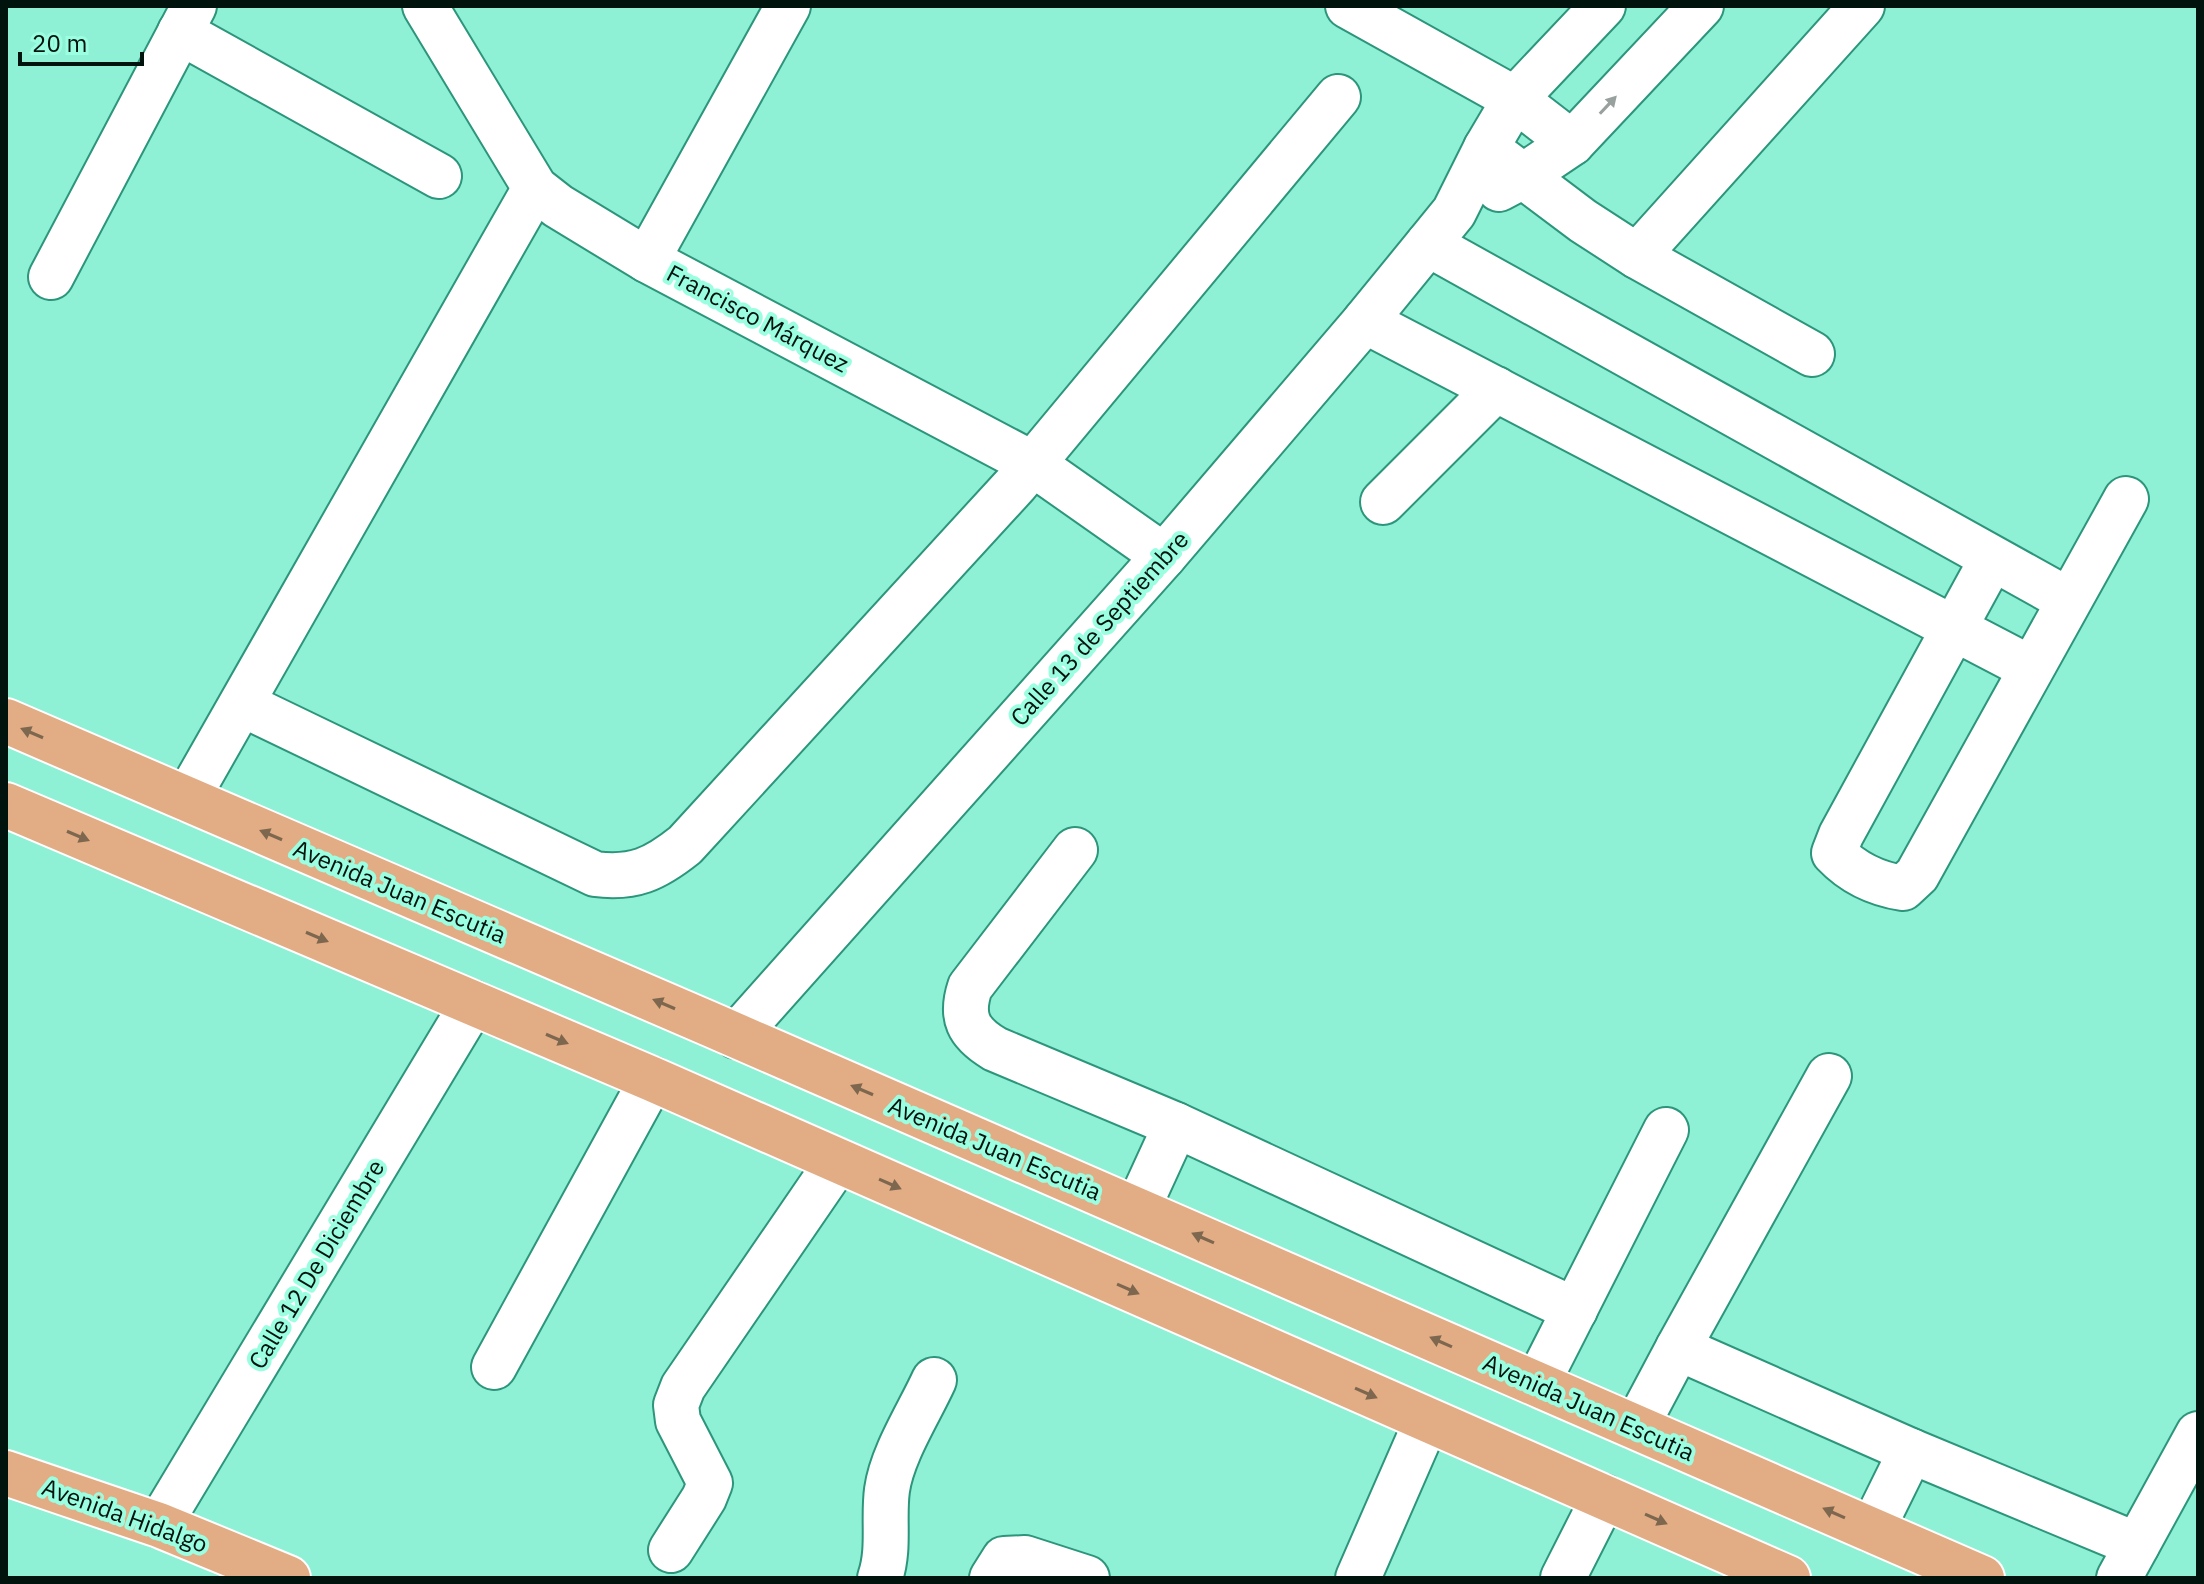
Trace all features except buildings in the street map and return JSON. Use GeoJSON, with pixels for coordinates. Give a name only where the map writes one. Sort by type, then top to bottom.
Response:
{"type":"FeatureCollection","features":[{"type":"Feature","properties":{"kind":"main road","name":"Avenida Juan Escutia"},"geometry":{"type":"LineString","coordinates":[[6,721],[1982,1578]]}},
{"type":"Feature","properties":{"kind":"main road"},"geometry":{"type":"LineString","coordinates":[[6,805],[652,1079],[1788,1578]]}},
{"type":"Feature","properties":{"kind":"main road","name":"Avenida Hidalgo"},"geometry":{"type":"LineString","coordinates":[[6,1473],[159,1525],[288,1578]]}},
{"type":"Feature","properties":{"kind":"street","name":"Francisco Márquez"},"geometry":{"type":"LineString","coordinates":[[425,6],[535,188],[558,206],[647,260],[1033,464],[1164,556]]}},
{"type":"Feature","properties":{"kind":"street"},"geometry":{"type":"LineString","coordinates":[[647,260],[788,6]]}},
{"type":"Feature","properties":{"kind":"street","name":"Calle 13 de Septiembre"},"geometry":{"type":"LineString","coordinates":[[736,1036],[1164,556],[1365,321],[1441,228],[1515,99],[1603,6]]}},
{"type":"Feature","properties":{"kind":"street","name":"Calle 13 de Septiembre"},"geometry":{"type":"LineString","coordinates":[[1441,228],[1572,143],[1701,6]]}},
{"type":"Feature","properties":{"kind":"street"},"geometry":{"type":"LineString","coordinates":[[1637,256],[1862,6]]}},
{"type":"Feature","properties":{"kind":"street"},"geometry":{"type":"LineString","coordinates":[[1351,7],[1515,99],[1572,143]]}},
{"type":"Feature","properties":{"kind":"street"},"geometry":{"type":"LineString","coordinates":[[51,277],[187,19],[439,176]]}},
{"type":"Feature","properties":{"kind":"street"},"geometry":{"type":"LineString","coordinates":[[242,704],[595,874],[618,877],[644,871],[666,861],[685,845],[1033,464],[1338,97]]}},
{"type":"Feature","properties":{"kind":"street"},"geometry":{"type":"LineString","coordinates":[[1486,148],[1583,221],[1637,256],[1812,354]]}},
{"type":"Feature","properties":{"kind":"street"},"geometry":{"type":"LineString","coordinates":[[187,799],[535,188]]}},
{"type":"Feature","properties":{"kind":"street"},"geometry":{"type":"LineString","coordinates":[[1441,228],[1992,559],[2068,600]]}},
{"type":"Feature","properties":{"kind":"street"},"geometry":{"type":"LineString","coordinates":[[1365,321],[2030,668]]}},
{"type":"Feature","properties":{"kind":"street"},"geometry":{"type":"LineString","coordinates":[[1383,502],[1496,389]]}},
{"type":"Feature","properties":{"kind":"street"},"geometry":{"type":"LineString","coordinates":[[1992,559],[1834,853],[1848,868],[1886,885],[1903,888],[1917,875],[2126,499]]}},
{"type":"Feature","properties":{"kind":"street"},"geometry":{"type":"LineString","coordinates":[[1075,850],[970,987],[965,1003],[968,1023],[978,1038],[995,1049],[1176,1125],[1575,1310]]}},
{"type":"Feature","properties":{"kind":"street","name":"Calle 12 De Diciembre"},"geometry":{"type":"LineString","coordinates":[[159,1525],[473,1003]]}},
{"type":"Feature","properties":{"kind":"street"},"geometry":{"type":"LineString","coordinates":[[1636,1427],[1829,1076]]}},
{"type":"Feature","properties":{"kind":"street"},"geometry":{"type":"LineString","coordinates":[[494,1367],[652,1079]]}},
{"type":"Feature","properties":{"kind":"street"},"geometry":{"type":"LineString","coordinates":[[1137,1210],[1176,1125]]}},
{"type":"Feature","properties":{"kind":"street"},"geometry":{"type":"LineString","coordinates":[[1537,1384],[1666,1130]]}},
{"type":"Feature","properties":{"kind":"street"},"geometry":{"type":"LineString","coordinates":[[671,1550],[710,1483],[678,1421],[676,1405],[683,1387],[838,1161]]}},
{"type":"Feature","properties":{"kind":"street"},"geometry":{"type":"LineString","coordinates":[[1678,1348],[1911,1451],[2128,1562],[2198,1434]]}},
{"type":"Feature","properties":{"kind":"street"},"geometry":{"type":"LineString","coordinates":[[880,1578],[886,1542],[887,1491],[892,1468],[934,1380]]}},
{"type":"Feature","properties":{"kind":"street"},"geometry":{"type":"LineString","coordinates":[[1358,1578],[1427,1420]]}},
{"type":"Feature","properties":{"kind":"street"},"geometry":{"type":"LineString","coordinates":[[1872,1530],[1911,1451]]}},
{"type":"Feature","properties":{"kind":"street"},"geometry":{"type":"LineString","coordinates":[[1563,1578],[1604,1497]]}},
{"type":"Feature","properties":{"kind":"street"},"geometry":{"type":"LineString","coordinates":[[992,1578],[1004,1559],[1025,1558],[1087,1578]]}}]}
